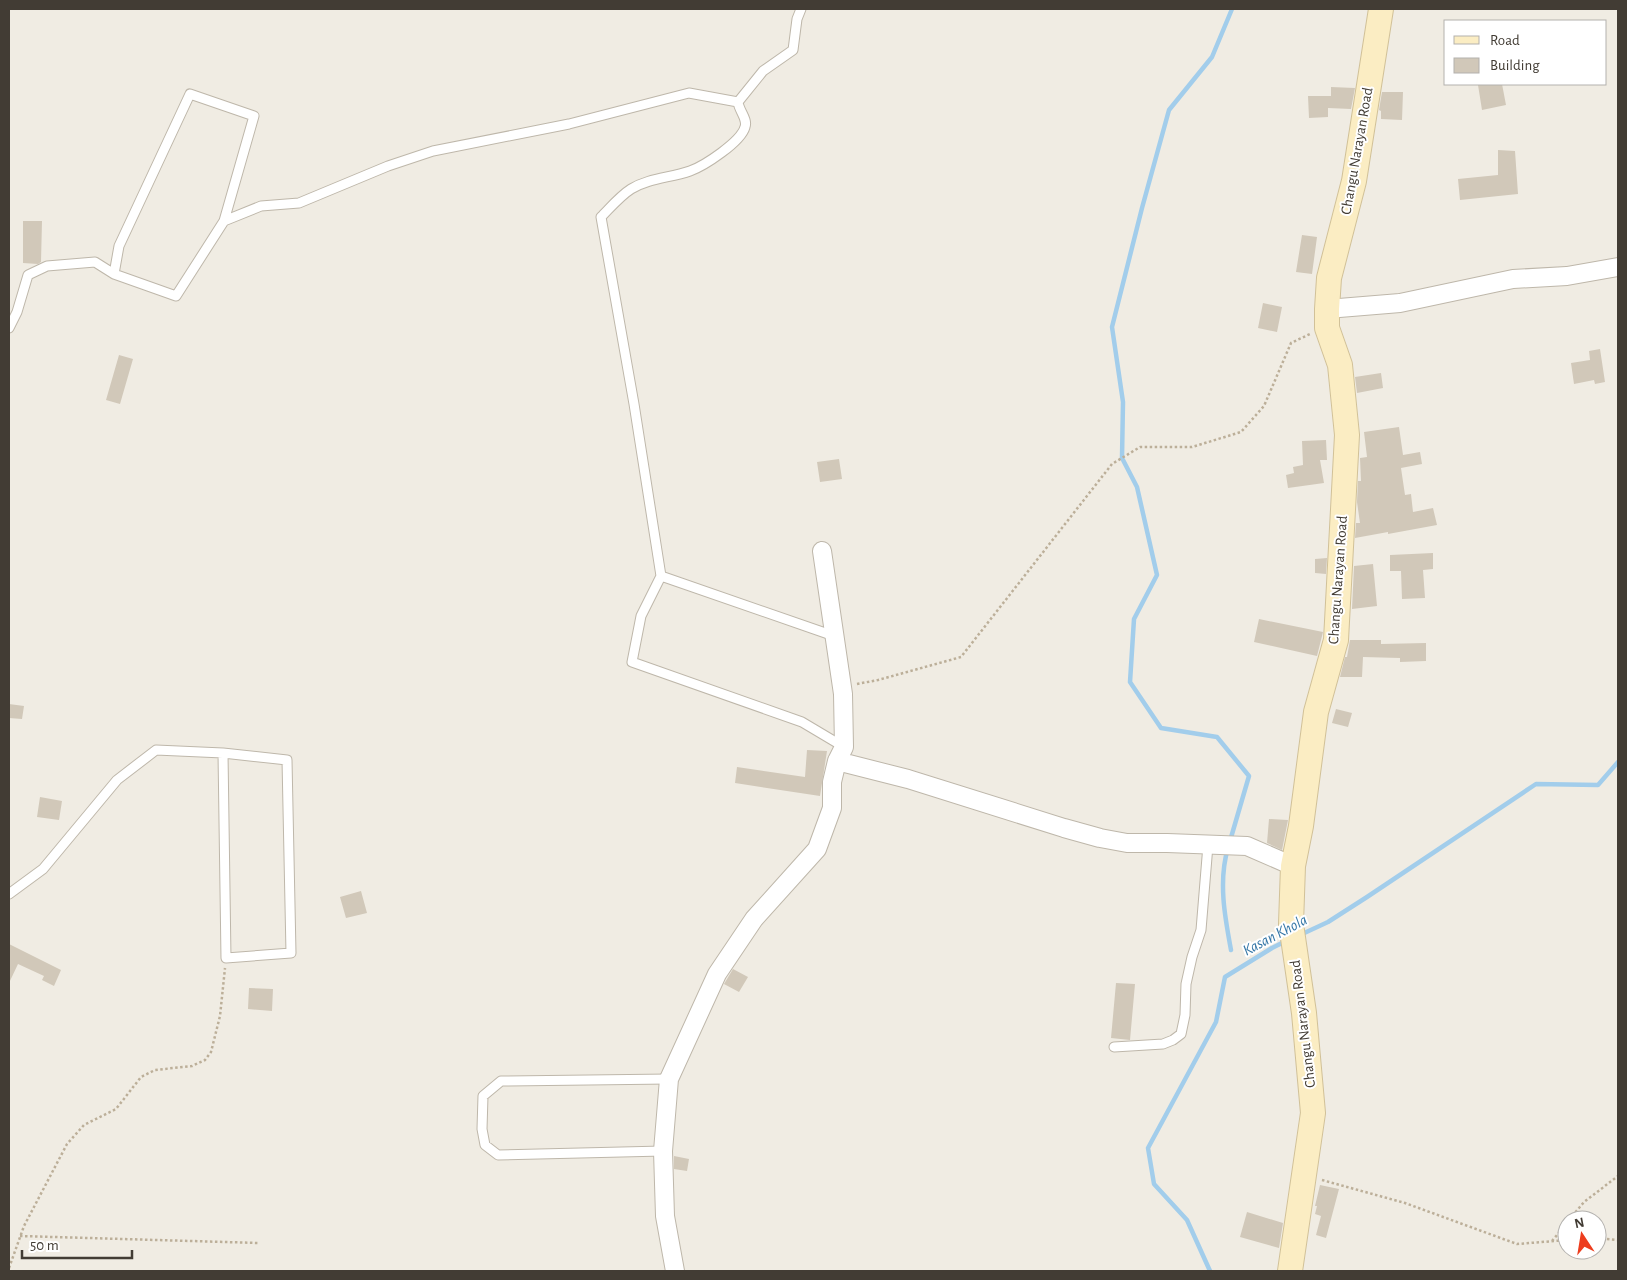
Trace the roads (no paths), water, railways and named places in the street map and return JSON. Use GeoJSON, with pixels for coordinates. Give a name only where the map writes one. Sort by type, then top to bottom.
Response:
{"type":"FeatureCollection","features":[{"type":"Feature","properties":{"kind":"main road","name":"Changu Narayan Road"},"geometry":{"type":"LineString","coordinates":[[1290,1271],[1313,1112],[1304,1013],[1291,924],[1293,866],[1301,826],[1316,712],[1336,640],[1347,435],[1340,365],[1327,318],[1329,278],[1354,181],[1381,9]]}},
{"type":"Feature","properties":{"kind":"street"},"geometry":{"type":"LineString","coordinates":[[1327,318],[1513,279],[1568,276],[1618,267]]}},
{"type":"Feature","properties":{"kind":"street"},"geometry":{"type":"LineString","coordinates":[[675,1271],[665,1216],[663,1151],[669,1079],[717,974],[754,919],[817,849],[832,808],[832,782],[840,754],[842,687],[822,551]]}},
{"type":"Feature","properties":{"kind":"street"},"geometry":{"type":"LineString","coordinates":[[840,754],[908,778],[1100,838],[1127,843],[1247,846],[1293,866]]}},
{"type":"Feature","properties":{"kind":"lane"},"geometry":{"type":"LineString","coordinates":[[738,102],[763,71],[793,50],[797,19],[801,9]]}},
{"type":"Feature","properties":{"kind":"lane"},"geometry":{"type":"LineString","coordinates":[[224,221],[261,206],[299,203],[388,166],[433,151],[569,124],[689,93],[738,102]]}},
{"type":"Feature","properties":{"kind":"lane"},"geometry":{"type":"LineString","coordinates":[[9,328],[17,312],[28,275],[47,266],[95,262],[114,274],[176,296],[224,221],[254,116],[190,94],[119,246],[114,274]]}},
{"type":"Feature","properties":{"kind":"lane"},"geometry":{"type":"LineString","coordinates":[[738,102],[746,122],[745,129],[732,144],[690,171],[645,182],[630,190],[601,218],[634,404],[661,576],[641,616],[632,662],[802,722],[840,754]]}},
{"type":"Feature","properties":{"kind":"lane"},"geometry":{"type":"LineString","coordinates":[[661,576],[834,636]]}},
{"type":"Feature","properties":{"kind":"lane"},"geometry":{"type":"LineString","coordinates":[[9,894],[43,869],[117,780],[156,750],[223,753],[287,760],[291,953],[226,958],[223,753]]}},
{"type":"Feature","properties":{"kind":"lane"},"geometry":{"type":"LineString","coordinates":[[1114,1048],[1163,1044],[1181,1034],[1185,1015],[1188,975],[1201,930],[1208,846]]}},
{"type":"Feature","properties":{"kind":"lane"},"geometry":{"type":"LineString","coordinates":[[663,1151],[498,1155],[486,1145],[482,1129],[484,1096],[501,1081],[669,1079]]}},
{"type":"Feature","properties":{"kind":"waterway"},"geometry":{"type":"LineString","coordinates":[[1230,841],[1249,776],[1217,737],[1161,728],[1130,682],[1134,619],[1157,575],[1137,487],[1122,458],[1123,402],[1112,327],[1169,110],[1212,57],[1232,9]]}},
{"type":"Feature","properties":{"kind":"waterway","name":"Kasan Khola"},"geometry":{"type":"LineString","coordinates":[[1300,935],[1328,922],[1536,784],[1598,785],[1618,762]]}},
{"type":"Feature","properties":{"kind":"waterway"},"geometry":{"type":"LineString","coordinates":[[1228,848],[1223,873],[1223,886],[1231,950]]}},
{"type":"Feature","properties":{"kind":"waterway","name":"Kasan Khola"},"geometry":{"type":"LineString","coordinates":[[1210,1271],[1187,1220],[1154,1184],[1148,1148],[1216,1022],[1225,977],[1286,941]]}}]}
